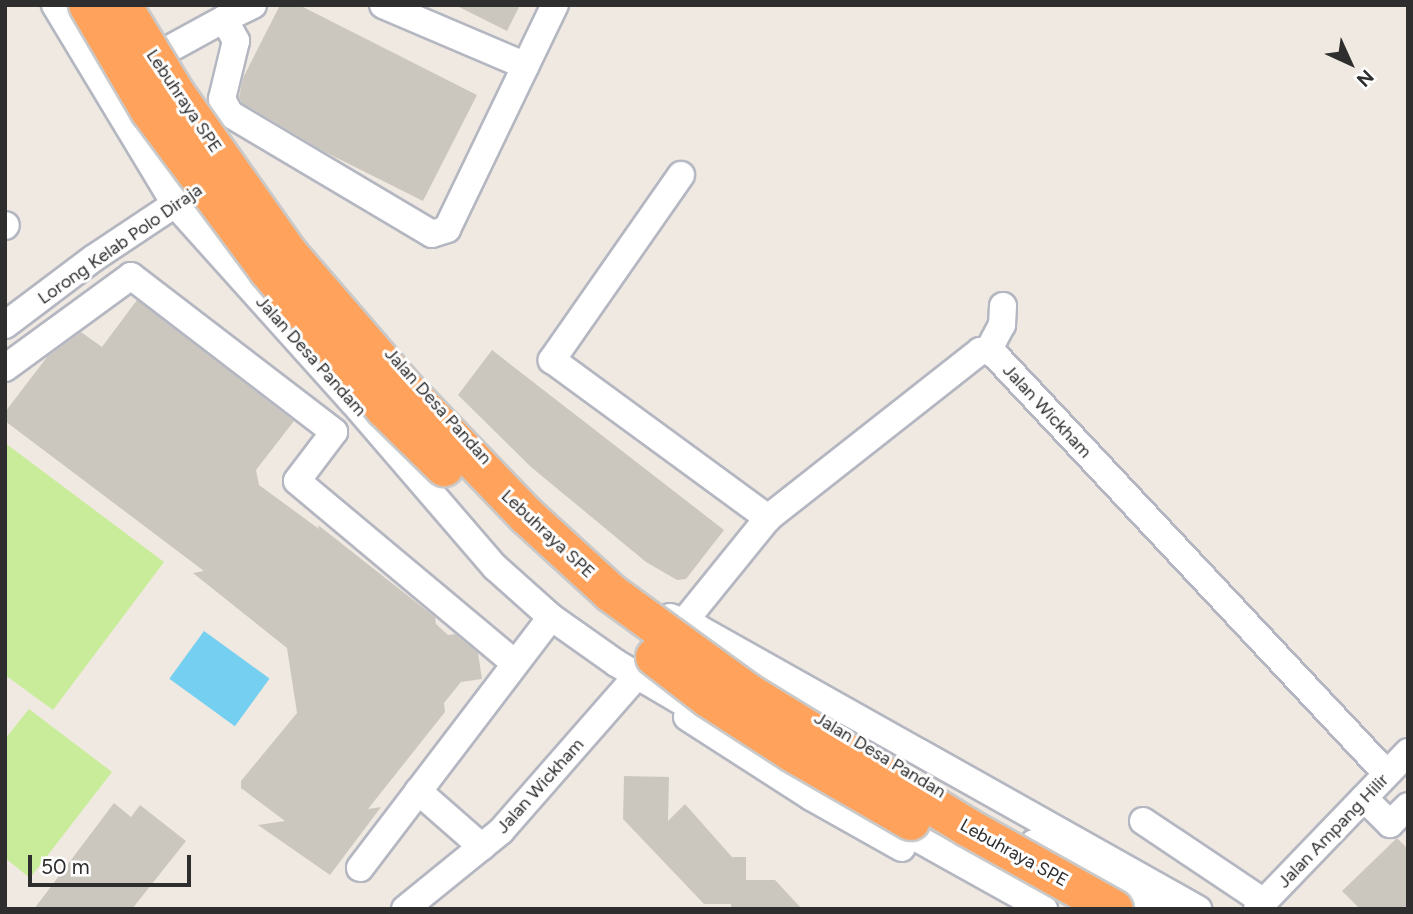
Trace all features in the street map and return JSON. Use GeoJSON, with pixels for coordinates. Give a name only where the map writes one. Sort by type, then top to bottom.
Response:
{"type":"FeatureCollection","features":[{"type":"Feature","properties":{"kind":"highway","name":"Lebuhraya SPE"},"geometry":{"type":"LineString","coordinates":[[88,5],[150,111],[277,281],[385,409],[596,612],[708,698],[793,753],[1064,909]]}},
{"type":"Feature","properties":{"kind":"highway","name":"Lebuhraya SPE"},"geometry":{"type":"LineString","coordinates":[[122,5],[176,94],[289,254],[407,391],[527,516],[611,593],[750,694],[967,827],[1114,909]]}},
{"type":"Feature","properties":{"kind":"street","name":"Jalan Desa Pandam"},"geometry":{"type":"LineString","coordinates":[[55,5],[175,204],[352,401],[495,567],[551,617],[624,672]]}},
{"type":"Feature","properties":{"kind":"street","name":"Jalan Desa Pandan"},"geometry":{"type":"LineString","coordinates":[[133,5],[235,164],[405,372],[515,490],[585,555],[672,618],[679,633],[928,785],[1156,909]]}},
{"type":"Feature","properties":{"kind":"street"},"geometry":{"type":"LineString","coordinates":[[162,53],[253,5]]}},
{"type":"Feature","properties":{"kind":"street"},"geometry":{"type":"LineString","coordinates":[[383,5],[526,66]]}},
{"type":"Feature","properties":{"kind":"street"},"geometry":{"type":"LineString","coordinates":[[224,19],[236,41],[222,99],[230,114],[432,234],[447,229],[555,5]]}},
{"type":"Feature","properties":{"kind":"street","name":"Lorong Kelab Polo Diraja"},"geometry":{"type":"LineString","coordinates":[[5,325],[94,258],[235,164]]}},
{"type":"Feature","properties":{"kind":"street"},"geometry":{"type":"LineString","coordinates":[[681,175],[552,360],[768,518]]}},
{"type":"Feature","properties":{"kind":"street"},"geometry":{"type":"LineString","coordinates":[[5,368],[131,276],[334,432],[297,481],[515,663]]}},
{"type":"Feature","properties":{"kind":"street"},"geometry":{"type":"LineString","coordinates":[[988,351],[1002,325],[1003,306]]}},
{"type":"Feature","properties":{"kind":"street","name":"Jalan Wickham"},"geometry":{"type":"LineString","coordinates":[[672,618],[768,518],[980,351],[988,351],[996,356],[1400,767]]}},
{"type":"Feature","properties":{"kind":"street"},"geometry":{"type":"LineString","coordinates":[[360,868],[551,617]]}},
{"type":"Feature","properties":{"kind":"street"},"geometry":{"type":"LineString","coordinates":[[672,618],[698,628],[1198,909]]}},
{"type":"Feature","properties":{"kind":"street"},"geometry":{"type":"LineString","coordinates":[[624,672],[811,797],[1007,909]]}},
{"type":"Feature","properties":{"kind":"street"},"geometry":{"type":"LineString","coordinates":[[624,672],[1044,909]]}},
{"type":"Feature","properties":{"kind":"street","name":"Jalan Wickham"},"geometry":{"type":"LineString","coordinates":[[405,909],[501,831],[624,672]]}},
{"type":"Feature","properties":{"kind":"street","name":"Jalan Ampang Hilir"},"geometry":{"type":"LineString","coordinates":[[1260,905],[1364,798],[1400,767]]}},
{"type":"Feature","properties":{"kind":"street"},"geometry":{"type":"LineString","coordinates":[[418,790],[482,847]]}},
{"type":"Feature","properties":{"kind":"street"},"geometry":{"type":"LineString","coordinates":[[1364,798],[1392,822]]}},
{"type":"Feature","properties":{"kind":"street"},"geometry":{"type":"LineString","coordinates":[[1143,821],[1260,905]]}},
{"type":"Feature","properties":{"kind":"green space"},"geometry":{"type":"Polygon","coordinates":[[[5,443],[164,562],[53,710],[5,675],[5,443]]]}},
{"type":"Feature","properties":{"kind":"green space"},"geometry":{"type":"Polygon","coordinates":[[[29,709],[112,772],[30,878],[5,858],[5,739],[29,709]]]}},
{"type":"Feature","properties":{"kind":"water"},"geometry":{"type":"Polygon","coordinates":[[[204,631],[270,679],[235,726],[169,679],[204,631]]]}},
{"type":"Feature","properties":{"kind":"building"},"geometry":{"type":"Polygon","coordinates":[[[280,5],[299,5],[477,95],[423,201],[325,152],[242,103],[239,97],[243,78],[280,5]]]}},
{"type":"Feature","properties":{"kind":"building"},"geometry":{"type":"Polygon","coordinates":[[[455,5],[520,5],[507,31],[455,5]]]}},
{"type":"Feature","properties":{"kind":"building"},"geometry":{"type":"Polygon","coordinates":[[[137,300],[294,421],[256,470],[259,485],[319,529],[318,525],[435,617],[436,624],[448,635],[455,634],[478,653],[482,679],[461,682],[444,703],[445,712],[368,809],[381,807],[330,875],[258,825],[285,821],[241,788],[241,781],[297,713],[287,648],[193,573],[204,571],[5,421],[5,412],[47,357],[81,332],[102,347],[137,300]]]}},
{"type":"Feature","properties":{"kind":"building"},"geometry":{"type":"Polygon","coordinates":[[[492,350],[724,530],[686,579],[677,580],[646,562],[531,467],[458,395],[492,350]]]}},
{"type":"Feature","properties":{"kind":"building"},"geometry":{"type":"Polygon","coordinates":[[[624,776],[669,777],[668,821],[685,804],[732,857],[746,857],[746,880],[775,880],[802,909],[731,909],[731,904],[704,904],[623,819],[624,776]]]}},
{"type":"Feature","properties":{"kind":"building"},"geometry":{"type":"Polygon","coordinates":[[[114,803],[131,817],[140,805],[186,841],[132,909],[34,909],[114,803]]]}},
{"type":"Feature","properties":{"kind":"building"},"geometry":{"type":"Polygon","coordinates":[[[1397,838],[1408,849],[1408,909],[1360,909],[1342,891],[1397,838]]]}}]}
